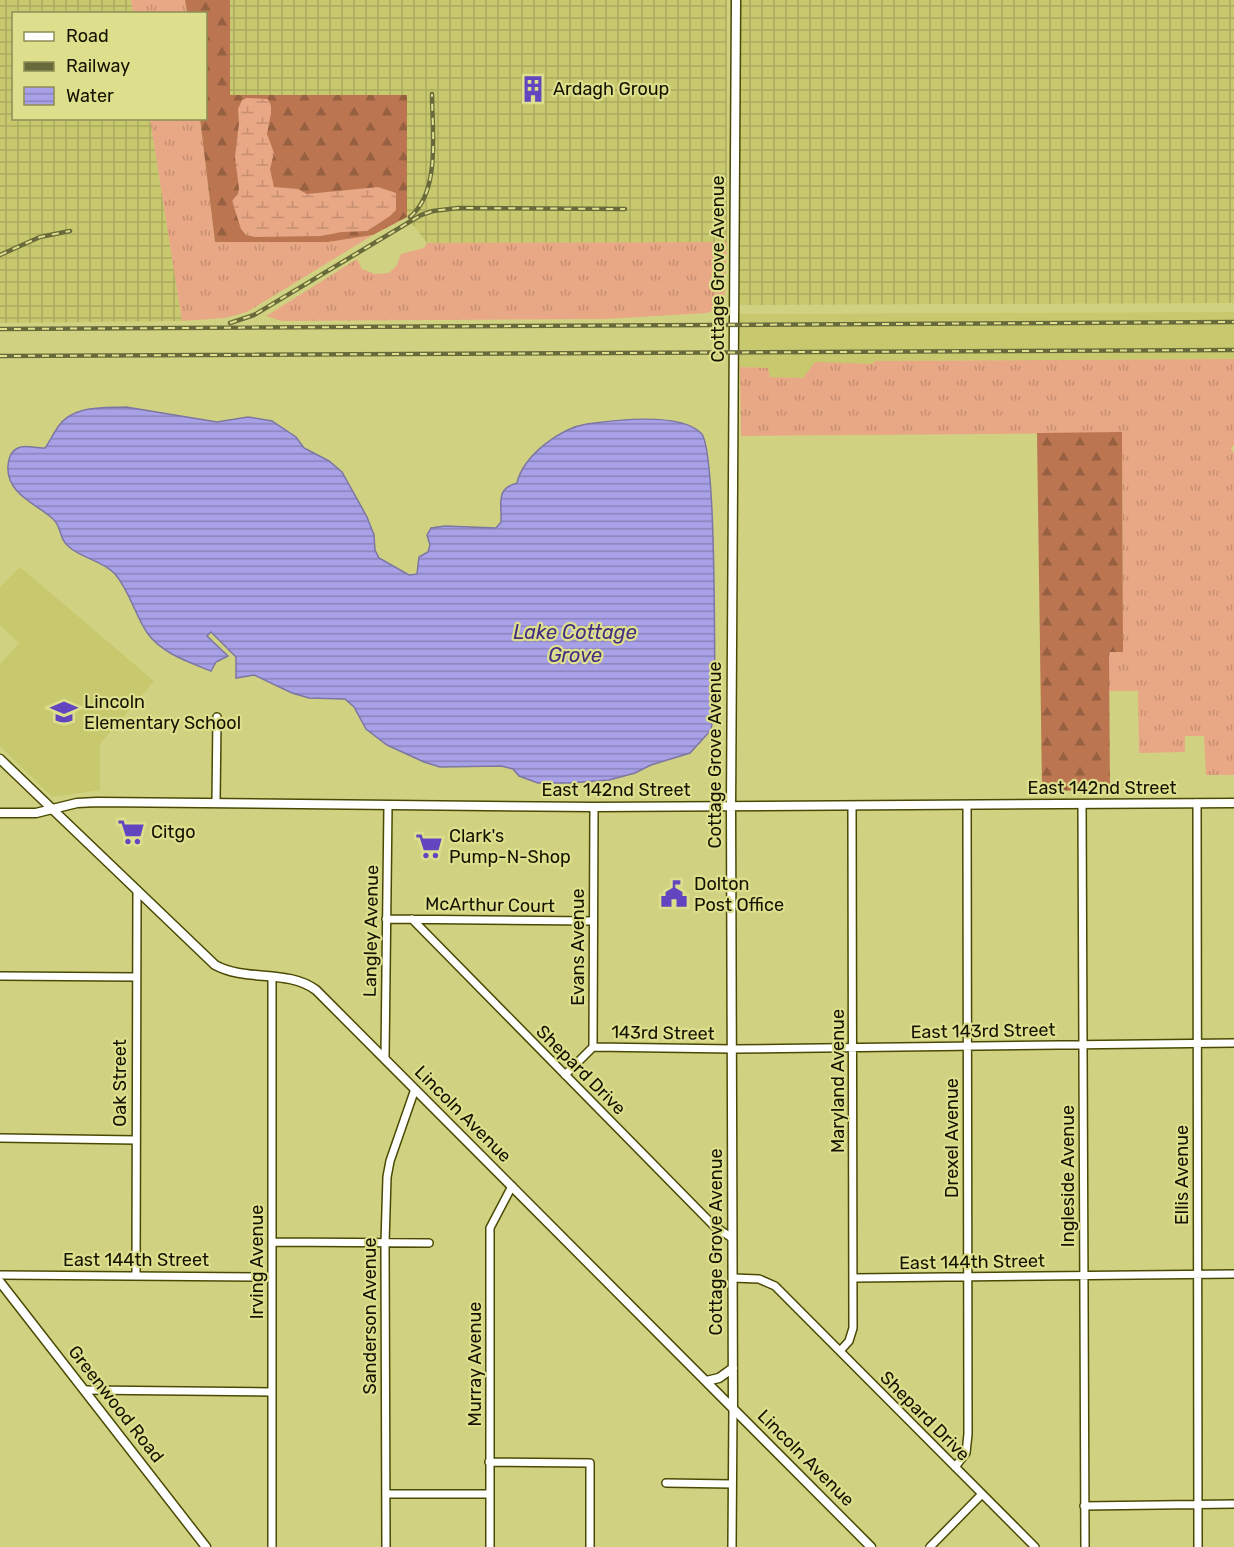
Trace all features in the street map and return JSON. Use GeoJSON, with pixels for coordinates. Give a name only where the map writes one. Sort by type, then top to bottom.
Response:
{"type":"FeatureCollection","features":[{"type":"Feature","properties":{"kind":"street","name":"Cottage Grove Avenue"},"geometry":{"type":"LineString","coordinates":[[732,1547],[731,807],[736,0]]}},
{"type":"Feature","properties":{"kind":"street"},"geometry":{"type":"LineString","coordinates":[[216,803],[217,717]]}},
{"type":"Feature","properties":{"kind":"street","name":"Lincoln Avenue"},"geometry":{"type":"LineString","coordinates":[[0,759],[215,965],[233,973],[310,985],[385,1057],[871,1547]]}},
{"type":"Feature","properties":{"kind":"street","name":"East 142nd Street"},"geometry":{"type":"LineString","coordinates":[[0,813],[36,813],[87,802],[594,807],[1234,803]]}},
{"type":"Feature","properties":{"kind":"street","name":"Ellis Avenue"},"geometry":{"type":"LineString","coordinates":[[1197,803],[1198,1547]]}},
{"type":"Feature","properties":{"kind":"street","name":"Ingleside Avenue"},"geometry":{"type":"LineString","coordinates":[[1082,804],[1084,1547]]}},
{"type":"Feature","properties":{"kind":"street","name":"Drexel Avenue"},"geometry":{"type":"LineString","coordinates":[[955,1467],[966,1453],[968,1445],[967,805]]}},
{"type":"Feature","properties":{"kind":"street","name":"Langley Avenue"},"geometry":{"type":"LineString","coordinates":[[385,1057],[388,806]]}},
{"type":"Feature","properties":{"kind":"street","name":"Evans Avenue"},"geometry":{"type":"LineString","coordinates":[[593,1047],[594,807]]}},
{"type":"Feature","properties":{"kind":"street","name":"Maryland Avenue"},"geometry":{"type":"LineString","coordinates":[[840,1351],[852,1335],[854,1278],[852,807]]}},
{"type":"Feature","properties":{"kind":"street","name":"Oak Street"},"geometry":{"type":"LineString","coordinates":[[136,1275],[137,890]]}},
{"type":"Feature","properties":{"kind":"street","name":"McArthur Court"},"geometry":{"type":"LineString","coordinates":[[386,919],[593,921]]}},
{"type":"Feature","properties":{"kind":"street","name":"Shepard Drive"},"geometry":{"type":"LineString","coordinates":[[412,919],[714,1226],[732,1238]]}},
{"type":"Feature","properties":{"kind":"street"},"geometry":{"type":"LineString","coordinates":[[0,976],[135,977]]}},
{"type":"Feature","properties":{"kind":"street","name":"Irving Avenue"},"geometry":{"type":"LineString","coordinates":[[272,978],[272,1547]]}},
{"type":"Feature","properties":{"kind":"street","name":"East 143rd Street"},"geometry":{"type":"LineString","coordinates":[[733,1048],[1234,1043]]}},
{"type":"Feature","properties":{"kind":"street"},"geometry":{"type":"LineString","coordinates":[[565,1075],[593,1047]]}},
{"type":"Feature","properties":{"kind":"street","name":"143rd Street"},"geometry":{"type":"LineString","coordinates":[[593,1047],[733,1048]]}},
{"type":"Feature","properties":{"kind":"street","name":"Sanderson Avenue"},"geometry":{"type":"LineString","coordinates":[[386,1547],[385,1243],[387,1177],[390,1161],[416,1089]]}},
{"type":"Feature","properties":{"kind":"street"},"geometry":{"type":"LineString","coordinates":[[0,1138],[135,1140]]}},
{"type":"Feature","properties":{"kind":"street","name":"Murray Avenue"},"geometry":{"type":"LineString","coordinates":[[490,1547],[490,1228],[512,1186]]}},
{"type":"Feature","properties":{"kind":"street"},"geometry":{"type":"LineString","coordinates":[[272,1242],[429,1243]]}},
{"type":"Feature","properties":{"kind":"street","name":"East 144th Street"},"geometry":{"type":"LineString","coordinates":[[854,1278],[1234,1274]]}},
{"type":"Feature","properties":{"kind":"street","name":"East 144th Street"},"geometry":{"type":"LineString","coordinates":[[0,1275],[272,1276]]}},
{"type":"Feature","properties":{"kind":"street","name":"Shepard Drive"},"geometry":{"type":"LineString","coordinates":[[733,1278],[759,1279],[775,1286],[1035,1547]]}},
{"type":"Feature","properties":{"kind":"street","name":"Greenwood Road"},"geometry":{"type":"LineString","coordinates":[[0,1282],[206,1547]]}},
{"type":"Feature","properties":{"kind":"street"},"geometry":{"type":"LineString","coordinates":[[706,1381],[719,1377],[733,1368]]}},
{"type":"Feature","properties":{"kind":"street"},"geometry":{"type":"LineString","coordinates":[[85,1390],[271,1392]]}},
{"type":"Feature","properties":{"kind":"street"},"geometry":{"type":"LineString","coordinates":[[489,1462],[590,1463],[590,1547]]}},
{"type":"Feature","properties":{"kind":"street"},"geometry":{"type":"LineString","coordinates":[[666,1483],[732,1484]]}},
{"type":"Feature","properties":{"kind":"street"},"geometry":{"type":"LineString","coordinates":[[386,1494],[489,1494]]}},
{"type":"Feature","properties":{"kind":"street"},"geometry":{"type":"LineString","coordinates":[[930,1547],[982,1494]]}},
{"type":"Feature","properties":{"kind":"street"},"geometry":{"type":"LineString","coordinates":[[1084,1506],[1234,1504]]}},
{"type":"Feature","properties":{"kind":"shaded area"},"geometry":{"type":"Polygon","coordinates":[[[0,0],[131,0],[133,12],[12,12],[12,120],[150,120],[182,321],[0,323],[0,0]]]}},
{"type":"Feature","properties":{"kind":"shaded area"},"geometry":{"type":"Polygon","coordinates":[[[230,0],[727,0],[727,242],[427,243],[407,217],[407,95],[230,95],[230,0]]]}},
{"type":"Feature","properties":{"kind":"shaded area"},"geometry":{"type":"Polygon","coordinates":[[[740,0],[1234,0],[1234,303],[740,305],[740,0]]]}},
{"type":"Feature","properties":{"kind":"shaded area"},"geometry":{"type":"Polygon","coordinates":[[[1234,312],[1234,359],[875,361],[873,364],[803,378],[770,377],[768,368],[740,367],[739,314],[1234,312]]]}},
{"type":"Feature","properties":{"kind":"shaded area","name":"Lincoln Elementary School"},"geometry":{"type":"Polygon","coordinates":[[[20,567],[154,681],[100,744],[100,790],[52,797],[0,746],[0,664],[19,643],[0,625],[0,587],[20,567]]]}},
{"type":"Feature","properties":{"kind":"green space"},"geometry":{"type":"Polygon","coordinates":[[[131,0],[185,0],[187,12],[133,12],[131,0]]]}},
{"type":"Feature","properties":{"kind":"green space"},"geometry":{"type":"Polygon","coordinates":[[[185,0],[230,0],[230,95],[407,95],[407,217],[373,235],[328,242],[215,242],[200,120],[207,120],[207,12],[187,12],[185,0]]]}},
{"type":"Feature","properties":{"kind":"green space"},"geometry":{"type":"Polygon","coordinates":[[[247,98],[268,99],[271,106],[267,134],[274,153],[270,169],[274,187],[298,189],[307,194],[378,187],[396,193],[396,210],[367,231],[321,236],[255,237],[246,235],[241,229],[232,201],[239,189],[235,157],[239,123],[238,109],[242,100],[247,98]]]}},
{"type":"Feature","properties":{"kind":"green space"},"geometry":{"type":"Polygon","coordinates":[[[150,120],[200,120],[215,242],[327,242],[373,235],[247,312],[225,318],[182,321],[150,120]]]}},
{"type":"Feature","properties":{"kind":"green space"},"geometry":{"type":"Polygon","coordinates":[[[727,242],[724,306],[707,313],[605,319],[282,321],[266,316],[357,259],[362,269],[375,274],[389,273],[397,265],[401,254],[424,248],[427,243],[727,242]]]}},
{"type":"Feature","properties":{"kind":"green space"},"geometry":{"type":"Polygon","coordinates":[[[1234,359],[1234,444],[1231,449],[1234,453],[1234,775],[1206,775],[1204,736],[1185,736],[1185,752],[1139,753],[1138,691],[1109,691],[1109,652],[1123,651],[1122,433],[741,436],[740,367],[768,368],[770,377],[803,378],[815,362],[873,364],[875,361],[1234,359]]]}},
{"type":"Feature","properties":{"kind":"green space"},"geometry":{"type":"Polygon","coordinates":[[[1122,432],[1123,652],[1109,652],[1110,790],[1042,791],[1037,433],[1122,432]]]}},
{"type":"Feature","properties":{"kind":"water","name":"Lake Cottage Grove"},"geometry":{"type":"Polygon","coordinates":[[[126,407],[217,422],[248,417],[272,421],[296,437],[304,448],[329,461],[342,472],[367,517],[379,558],[409,575],[417,574],[419,557],[428,552],[430,545],[427,535],[431,528],[445,526],[496,528],[501,522],[501,498],[505,489],[517,483],[527,463],[544,445],[566,431],[587,424],[647,419],[678,422],[691,426],[701,433],[706,447],[710,477],[714,561],[715,704],[711,730],[690,753],[651,765],[635,773],[609,780],[538,783],[519,776],[513,769],[501,766],[440,767],[424,762],[387,745],[366,729],[354,707],[345,699],[309,698],[292,693],[254,675],[236,678],[236,657],[211,632],[207,636],[228,656],[216,662],[211,671],[177,657],[161,647],[148,634],[125,588],[115,574],[68,546],[56,522],[17,491],[9,476],[8,466],[13,451],[24,446],[45,448],[58,427],[71,415],[89,409],[126,407]]]}},
{"type":"Feature","properties":{"kind":"railway"},"geometry":{"type":"LineString","coordinates":[[410,217],[420,206],[431,176],[433,160],[432,94]]}},
{"type":"Feature","properties":{"kind":"railway"},"geometry":{"type":"LineString","coordinates":[[230,323],[254,315],[421,215],[433,211],[458,208],[625,209]]}},
{"type":"Feature","properties":{"kind":"railway"},"geometry":{"type":"LineString","coordinates":[[0,255],[40,237],[70,231]]}},
{"type":"Feature","properties":{"kind":"railway"},"geometry":{"type":"LineString","coordinates":[[0,329],[1234,322]]}},
{"type":"Feature","properties":{"kind":"railway"},"geometry":{"type":"LineString","coordinates":[[0,356],[1234,350]]}},
{"type":"Feature","properties":{"kind":"place","name":"Ardagh Group"},"geometry":{"type":"Point","coordinates":[533,89]}},
{"type":"Feature","properties":{"kind":"place","name":"Lincoln Elementary School"},"geometry":{"type":"Point","coordinates":[64,712]}},
{"type":"Feature","properties":{"kind":"place","name":"Citgo"},"geometry":{"type":"Point","coordinates":[131,832]}},
{"type":"Feature","properties":{"kind":"place","name":"Clark's Pump-N-Shop"},"geometry":{"type":"Point","coordinates":[429,846]}},
{"type":"Feature","properties":{"kind":"place","name":"Dolton Post Office"},"geometry":{"type":"Point","coordinates":[674,894]}}]}
